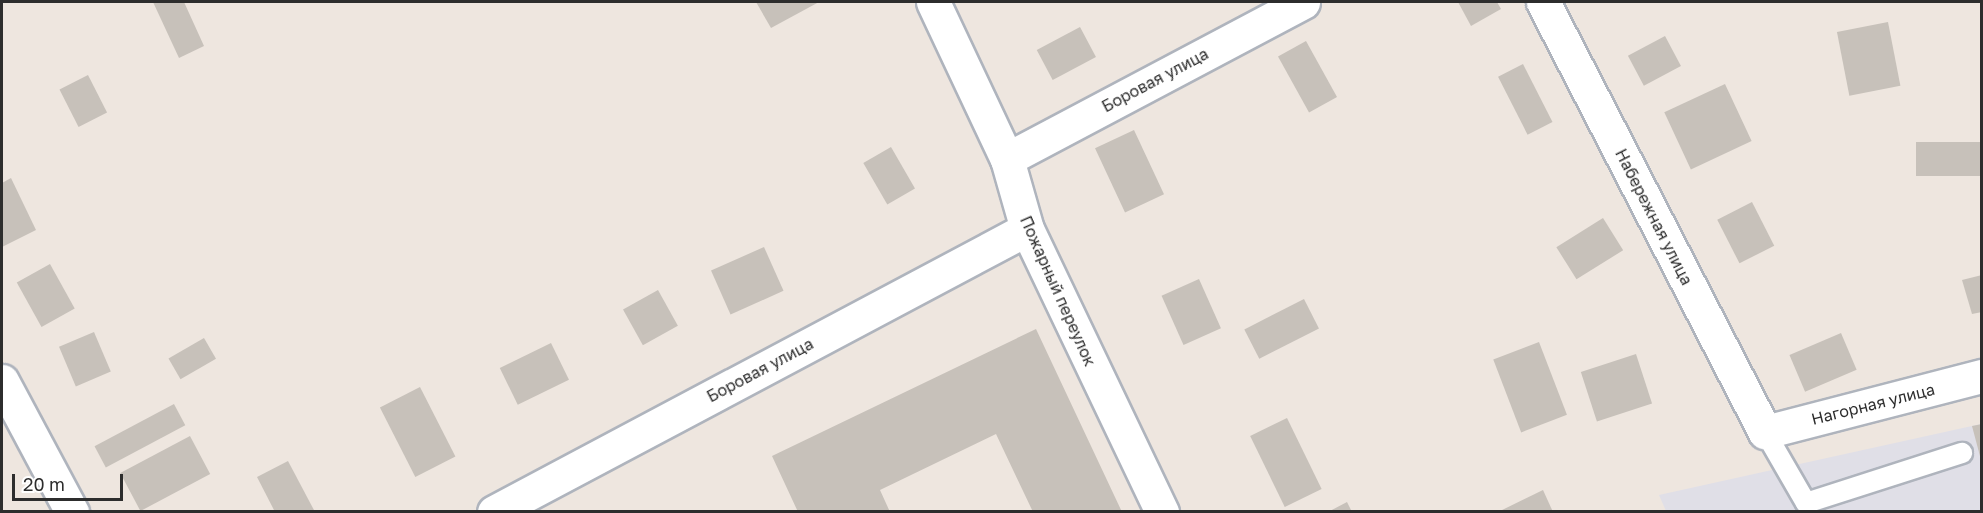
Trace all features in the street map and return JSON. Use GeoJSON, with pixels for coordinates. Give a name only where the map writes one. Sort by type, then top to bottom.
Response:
{"type":"FeatureCollection","features":[{"type":"Feature","properties":{"kind":"street","name":"Пожарный переулок"},"geometry":{"type":"LineString","coordinates":[[933,2],[1007,159],[1027,229],[1162,512]]}},
{"type":"Feature","properties":{"kind":"street","name":"Боровая улица"},"geometry":{"type":"LineString","coordinates":[[1007,159],[1304,2]]}},
{"type":"Feature","properties":{"kind":"street","name":"Набережная улица"},"geometry":{"type":"LineString","coordinates":[[1543,2],[1765,432]]}},
{"type":"Feature","properties":{"kind":"street","name":"Боровая улица"},"geometry":{"type":"LineString","coordinates":[[494,512],[1027,229]]}},
{"type":"Feature","properties":{"kind":"street","name":"Нагорная улица"},"geometry":{"type":"LineString","coordinates":[[1765,432],[1982,376]]}},
{"type":"Feature","properties":{"kind":"street"},"geometry":{"type":"LineString","coordinates":[[2,381],[72,512]]}},
{"type":"Feature","properties":{"kind":"lane"},"geometry":{"type":"LineString","coordinates":[[1765,432],[1807,507],[1962,453]]}},
{"type":"Feature","properties":{"kind":"shaded area"},"geometry":{"type":"Polygon","coordinates":[[[1981,424],[1981,511],[1666,511],[1659,495],[1981,424]]]}},
{"type":"Feature","properties":{"kind":"building"},"geometry":{"type":"Polygon","coordinates":[[[153,2],[184,2],[204,46],[179,58],[153,2]]]}},
{"type":"Feature","properties":{"kind":"building"},"geometry":{"type":"Polygon","coordinates":[[[756,2],[819,2],[771,28],[756,2]]]}},
{"type":"Feature","properties":{"kind":"building"},"geometry":{"type":"Polygon","coordinates":[[[1458,2],[1497,2],[1501,9],[1471,26],[1458,2]]]}},
{"type":"Feature","properties":{"kind":"building"},"geometry":{"type":"Polygon","coordinates":[[[1888,22],[1900,86],[1849,96],[1837,32],[1888,22]]]}},
{"type":"Feature","properties":{"kind":"building"},"geometry":{"type":"Polygon","coordinates":[[[1080,27],[1096,57],[1053,80],[1037,50],[1080,27]]]}},
{"type":"Feature","properties":{"kind":"building"},"geometry":{"type":"Polygon","coordinates":[[[1665,36],[1681,66],[1644,86],[1628,56],[1665,36]]]}},
{"type":"Feature","properties":{"kind":"building"},"geometry":{"type":"Polygon","coordinates":[[[1306,41],[1337,97],[1309,112],[1278,57],[1306,41]]]}},
{"type":"Feature","properties":{"kind":"building"},"geometry":{"type":"Polygon","coordinates":[[[1523,64],[1553,122],[1528,135],[1498,77],[1523,64]]]}},
{"type":"Feature","properties":{"kind":"building"},"geometry":{"type":"Polygon","coordinates":[[[88,75],[107,112],[79,127],[59,90],[88,75]]]}},
{"type":"Feature","properties":{"kind":"building"},"geometry":{"type":"Polygon","coordinates":[[[1725,84],[1752,141],[1691,169],[1664,112],[1725,84]]]}},
{"type":"Feature","properties":{"kind":"building"},"geometry":{"type":"Polygon","coordinates":[[[1134,130],[1164,194],[1125,213],[1095,148],[1134,130]]]}},
{"type":"Feature","properties":{"kind":"building"},"geometry":{"type":"Polygon","coordinates":[[[1916,142],[1982,142],[1982,176],[1916,176],[1916,142]]]}},
{"type":"Feature","properties":{"kind":"building"},"geometry":{"type":"Polygon","coordinates":[[[891,147],[915,189],[887,205],[863,163],[891,147]]]}},
{"type":"Feature","properties":{"kind":"building"},"geometry":{"type":"Polygon","coordinates":[[[11,178],[36,230],[2,247],[2,183],[11,178]]]}},
{"type":"Feature","properties":{"kind":"building"},"geometry":{"type":"Polygon","coordinates":[[[1752,202],[1774,246],[1739,263],[1717,220],[1752,202]]]}},
{"type":"Feature","properties":{"kind":"building"},"geometry":{"type":"Polygon","coordinates":[[[1603,218],[1623,250],[1576,279],[1556,247],[1603,218]]]}},
{"type":"Feature","properties":{"kind":"building"},"geometry":{"type":"Polygon","coordinates":[[[764,247],[784,291],[731,314],[711,271],[764,247]]]}},
{"type":"Feature","properties":{"kind":"building"},"geometry":{"type":"Polygon","coordinates":[[[50,264],[75,309],[41,327],[17,282],[50,264]]]}},
{"type":"Feature","properties":{"kind":"building"},"geometry":{"type":"Polygon","coordinates":[[[1982,275],[1982,312],[1972,314],[1962,280],[1982,275]]]}},
{"type":"Feature","properties":{"kind":"building"},"geometry":{"type":"Polygon","coordinates":[[[1199,279],[1221,328],[1184,345],[1162,296],[1199,279]]]}},
{"type":"Feature","properties":{"kind":"building"},"geometry":{"type":"Polygon","coordinates":[[[658,290],[678,326],[643,345],[623,309],[658,290]]]}},
{"type":"Feature","properties":{"kind":"building"},"geometry":{"type":"Polygon","coordinates":[[[1304,299],[1319,328],[1259,359],[1244,329],[1304,299]]]}},
{"type":"Feature","properties":{"kind":"building"},"geometry":{"type":"Polygon","coordinates":[[[1036,329],[1122,512],[1033,512],[996,434],[880,490],[890,512],[798,512],[772,456],[1036,329]]]}},
{"type":"Feature","properties":{"kind":"building"},"geometry":{"type":"Polygon","coordinates":[[[94,332],[111,372],[76,386],[59,347],[94,332]]]}},
{"type":"Feature","properties":{"kind":"building"},"geometry":{"type":"Polygon","coordinates":[[[1841,333],[1857,370],[1805,392],[1789,355],[1841,333]]]}},
{"type":"Feature","properties":{"kind":"building"},"geometry":{"type":"Polygon","coordinates":[[[204,338],[216,359],[180,379],[168,358],[204,338]]]}},
{"type":"Feature","properties":{"kind":"building"},"geometry":{"type":"Polygon","coordinates":[[[1539,342],[1567,415],[1521,432],[1493,360],[1539,342]]]}},
{"type":"Feature","properties":{"kind":"building"},"geometry":{"type":"Polygon","coordinates":[[[551,343],[569,380],[518,405],[500,368],[551,343]]]}},
{"type":"Feature","properties":{"kind":"building"},"geometry":{"type":"Polygon","coordinates":[[[1636,354],[1652,403],[1597,421],[1581,372],[1636,354]]]}},
{"type":"Feature","properties":{"kind":"building"},"geometry":{"type":"Polygon","coordinates":[[[420,387],[455,456],[415,477],[380,407],[420,387]]]}},
{"type":"Feature","properties":{"kind":"building"},"geometry":{"type":"Polygon","coordinates":[[[174,404],[185,425],[106,467],[95,446],[174,404]]]}},
{"type":"Feature","properties":{"kind":"building"},"geometry":{"type":"Polygon","coordinates":[[[1287,418],[1322,489],[1285,507],[1250,436],[1287,418]]]}},
{"type":"Feature","properties":{"kind":"building"},"geometry":{"type":"Polygon","coordinates":[[[1982,424],[1982,460],[1981,460],[1972,426],[1982,424]]]}},
{"type":"Feature","properties":{"kind":"building"},"geometry":{"type":"Polygon","coordinates":[[[190,436],[210,474],[140,511],[120,473],[190,436]]]}},
{"type":"Feature","properties":{"kind":"building"},"geometry":{"type":"Polygon","coordinates":[[[288,461],[315,512],[275,512],[257,477],[288,461]]]}},
{"type":"Feature","properties":{"kind":"building"},"geometry":{"type":"Polygon","coordinates":[[[1543,490],[1553,512],[1498,512],[1543,490]]]}},
{"type":"Feature","properties":{"kind":"building"},"geometry":{"type":"Polygon","coordinates":[[[1347,502],[1352,512],[1328,512],[1347,502]]]}}]}
